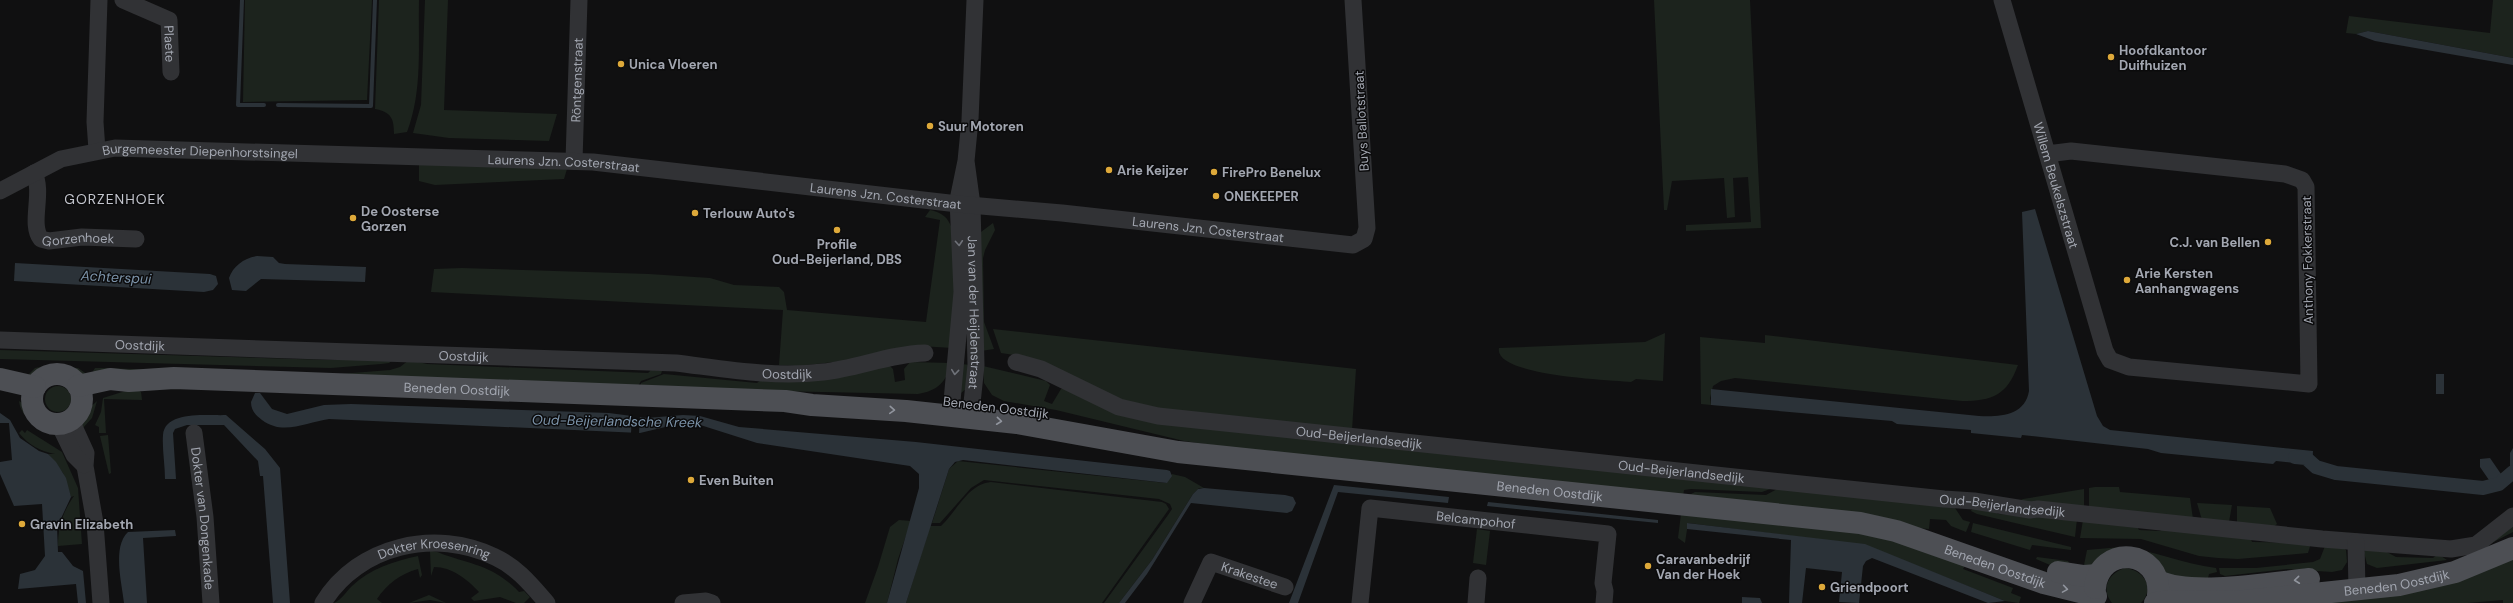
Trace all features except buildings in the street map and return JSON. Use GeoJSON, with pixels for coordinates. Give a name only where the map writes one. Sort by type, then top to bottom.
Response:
{"type":"FeatureCollection","features":[{"type":"Feature","properties":{"kind":"main road"},"geometry":{"type":"LineString","coordinates":[[60,374],[74,381],[73,408],[41,418],[35,411],[34,394],[46,377],[60,374]]}},
{"type":"Feature","properties":{"kind":"main road","name":"Beneden Oostdijk"},"geometry":{"type":"LineString","coordinates":[[73,408],[110,378],[129,381],[174,378],[785,401],[818,395],[852,394],[961,407],[1150,448],[1833,520],[1896,532],[1923,534],[2055,572],[2084,576],[2097,591]]}},
{"type":"Feature","properties":{"kind":"main road"},"geometry":{"type":"LineString","coordinates":[[0,379],[34,394]]}},
{"type":"Feature","properties":{"kind":"main road"},"geometry":{"type":"LineString","coordinates":[[0,391],[34,394]]}},
{"type":"Feature","properties":{"kind":"main road","name":"Beneden Oostdijk"},"geometry":{"type":"LineString","coordinates":[[2155,603],[2168,601],[2235,602],[2356,582],[2449,563],[2481,554],[2513,539]]}},
{"type":"Feature","properties":{"kind":"main road","name":"Beneden Oostdijk"},"geometry":{"type":"LineString","coordinates":[[2158,581],[2173,586],[2219,587],[2356,582],[2439,577],[2513,548]]}},
{"type":"Feature","properties":{"kind":"main road"},"geometry":{"type":"LineString","coordinates":[[2097,591],[2112,560],[2132,557],[2147,564],[2158,581],[2159,592],[2155,603]]}},
{"type":"Feature","properties":{"kind":"street"},"geometry":{"type":"LineString","coordinates":[[97,150],[95,122],[99,0]]}},
{"type":"Feature","properties":{"kind":"street","name":"Plaete"},"geometry":{"type":"LineString","coordinates":[[123,0],[169,20],[171,72]]}},
{"type":"Feature","properties":{"kind":"street","name":"Röntgenstraat"},"geometry":{"type":"LineString","coordinates":[[574,161],[579,0]]}},
{"type":"Feature","properties":{"kind":"street","name":"Jan van der Heijdenstraat"},"geometry":{"type":"LineString","coordinates":[[961,407],[976,350],[965,204],[975,0]]}},
{"type":"Feature","properties":{"kind":"street","name":"Buys Ballotstraat"},"geometry":{"type":"LineString","coordinates":[[1354,0],[1367,228],[1361,241]]}},
{"type":"Feature","properties":{"kind":"street","name":"Willem Beukelszstraat"},"geometry":{"type":"LineString","coordinates":[[2002,0],[2105,351],[2110,360],[2118,364]]}},
{"type":"Feature","properties":{"kind":"street","name":"Burgemeester Diepenhorstsingel"},"geometry":{"type":"LineString","coordinates":[[0,191],[61,159],[97,150],[137,148],[410,156]]}},
{"type":"Feature","properties":{"kind":"street","name":"Anthony Fokkerstraat"},"geometry":{"type":"LineString","coordinates":[[2047,154],[2071,151],[2284,174],[2300,178],[2306,185],[2309,384],[2118,364]]}},
{"type":"Feature","properties":{"kind":"street","name":"Laurens Jzn. Costerstraat"},"geometry":{"type":"LineString","coordinates":[[410,156],[574,161],[1350,245],[1361,241]]}},
{"type":"Feature","properties":{"kind":"street","name":"Gorzenhoek"},"geometry":{"type":"LineString","coordinates":[[34,173],[39,183],[36,230],[41,239],[48,241],[82,237],[136,238]]}},
{"type":"Feature","properties":{"kind":"street","name":"Oostdijk"},"geometry":{"type":"LineString","coordinates":[[0,340],[676,363],[784,374],[824,372],[896,355],[925,353]]}},
{"type":"Feature","properties":{"kind":"street","name":"Oud-Beijerlandsedijk"},"geometry":{"type":"LineString","coordinates":[[1016,362],[1041,370],[1119,407],[1173,418],[1619,466],[1944,499],[1964,499],[2025,510],[2038,509],[2356,542],[2464,549],[2480,543],[2501,524],[2513,516]]}},
{"type":"Feature","properties":{"kind":"street"},"geometry":{"type":"LineString","coordinates":[[73,408],[86,453],[85,466],[95,523],[101,603]]}},
{"type":"Feature","properties":{"kind":"street","name":"Dokter van Dongenkade"},"geometry":{"type":"LineString","coordinates":[[194,433],[205,517],[211,603]]}},
{"type":"Feature","properties":{"kind":"street","name":"Belcampohof"},"geometry":{"type":"LineString","coordinates":[[1360,603],[1370,508],[1608,534],[1603,583],[1606,591],[1604,603]]}},
{"type":"Feature","properties":{"kind":"street","name":"Dokter Kroesenring"},"geometry":{"type":"LineString","coordinates":[[323,603],[338,584],[368,560],[403,546],[441,542],[460,544],[496,557],[527,580],[547,603]]}},
{"type":"Feature","properties":{"kind":"street"},"geometry":{"type":"LineString","coordinates":[[2356,542],[2356,582]]}},
{"type":"Feature","properties":{"kind":"street","name":"Krakestee"},"geometry":{"type":"LineString","coordinates":[[1192,603],[1211,562],[1285,587]]}},
{"type":"Feature","properties":{"kind":"street"},"geometry":{"type":"LineString","coordinates":[[1476,603],[1478,578]]}},
{"type":"Feature","properties":{"kind":"street"},"geometry":{"type":"LineString","coordinates":[[683,603],[706,601],[712,603]]}},
{"type":"Feature","properties":{"kind":"shaded area"},"geometry":{"type":"Polygon","coordinates":[[[245,0],[372,0],[367,100],[243,102],[245,0]]]}},
{"type":"Feature","properties":{"kind":"shaded area"},"geometry":{"type":"Polygon","coordinates":[[[379,0],[419,0],[418,84],[412,116],[407,132],[394,134],[392,120],[388,114],[375,109],[379,0]]]}},
{"type":"Feature","properties":{"kind":"shaded area"},"geometry":{"type":"Polygon","coordinates":[[[425,0],[448,0],[444,110],[557,114],[549,141],[449,138],[413,133],[421,105],[425,0]]]}},
{"type":"Feature","properties":{"kind":"shaded area"},"geometry":{"type":"Polygon","coordinates":[[[1654,0],[1750,0],[1761,228],[1686,231],[1686,225],[1751,222],[1748,177],[1733,178],[1735,217],[1727,218],[1724,178],[1672,181],[1667,210],[1664,210],[1654,0]]]}},
{"type":"Feature","properties":{"kind":"shaded area"},"geometry":{"type":"Polygon","coordinates":[[[2493,0],[2513,0],[2513,58],[2368,31],[2356,34],[2346,33],[2349,16],[2490,33],[2493,0]]]}},
{"type":"Feature","properties":{"kind":"shaded area"},"geometry":{"type":"Polygon","coordinates":[[[419,164],[567,169],[564,179],[435,185],[419,181],[419,164]]]}},
{"type":"Feature","properties":{"kind":"shaded area"},"geometry":{"type":"Polygon","coordinates":[[[930,210],[939,213],[946,218],[950,224],[953,234],[956,283],[953,348],[919,346],[843,361],[798,366],[779,365],[783,310],[431,292],[434,269],[462,268],[649,274],[710,278],[734,285],[779,287],[784,292],[787,310],[926,322],[940,220],[925,217],[930,210]]]}},
{"type":"Feature","properties":{"kind":"shaded area"},"geometry":{"type":"Polygon","coordinates":[[[993,223],[995,230],[985,250],[983,258],[984,322],[994,349],[981,351],[981,232],[993,223]]]}},
{"type":"Feature","properties":{"kind":"shaded area"},"geometry":{"type":"Polygon","coordinates":[[[993,329],[1356,369],[1352,430],[1167,410],[1123,401],[1014,355],[1001,353],[993,329]]]}},
{"type":"Feature","properties":{"kind":"shaded area"},"geometry":{"type":"Polygon","coordinates":[[[1665,333],[1663,381],[1636,379],[1631,382],[1601,380],[1533,371],[1514,365],[1502,357],[1499,348],[1645,342],[1665,333]]]}},
{"type":"Feature","properties":{"kind":"shaded area"},"geometry":{"type":"Polygon","coordinates":[[[1765,335],[2018,365],[2014,375],[2004,390],[1990,398],[1982,400],[1962,401],[1735,378],[1721,381],[1713,386],[1710,398],[1711,405],[1701,404],[1700,337],[1765,343],[1765,335]]]}},
{"type":"Feature","properties":{"kind":"shaded area"},"geometry":{"type":"Polygon","coordinates":[[[0,350],[330,360],[394,359],[389,363],[331,368],[0,359],[0,350]]]}},
{"type":"Feature","properties":{"kind":"shaded area"},"geometry":{"type":"Polygon","coordinates":[[[409,360],[427,364],[648,373],[651,370],[662,371],[661,374],[641,381],[637,388],[97,376],[93,371],[95,368],[102,368],[327,375],[390,370],[400,367],[409,360]]]}},
{"type":"Feature","properties":{"kind":"shaded area"},"geometry":{"type":"Polygon","coordinates":[[[910,362],[951,363],[944,380],[936,388],[925,393],[918,394],[640,388],[641,383],[664,374],[757,383],[762,379],[888,364],[893,369],[895,382],[905,380],[904,369],[910,362]]]}},
{"type":"Feature","properties":{"kind":"shaded area"},"geometry":{"type":"Polygon","coordinates":[[[960,364],[972,365],[967,388],[961,393],[960,364]]]}},
{"type":"Feature","properties":{"kind":"shaded area"},"geometry":{"type":"Polygon","coordinates":[[[44,366],[78,368],[88,375],[76,376],[57,369],[25,378],[35,368],[44,366]]]}},
{"type":"Feature","properties":{"kind":"shaded area"},"geometry":{"type":"Polygon","coordinates":[[[983,366],[1046,381],[1050,385],[1044,401],[1052,404],[1061,389],[1066,388],[1107,408],[1773,488],[1762,492],[1691,489],[1684,490],[1683,497],[1267,453],[1184,441],[1056,410],[1004,401],[992,395],[984,383],[983,366]]]}},
{"type":"Feature","properties":{"kind":"shaded area"},"geometry":{"type":"Polygon","coordinates":[[[58,386],[67,390],[71,399],[67,408],[58,412],[49,408],[45,399],[49,390],[58,386]]]}},
{"type":"Feature","properties":{"kind":"shaded area"},"geometry":{"type":"Polygon","coordinates":[[[135,388],[141,392],[142,400],[104,399],[106,433],[99,433],[99,427],[95,425],[101,412],[103,398],[135,388]]]}},
{"type":"Feature","properties":{"kind":"shaded area"},"geometry":{"type":"Polygon","coordinates":[[[19,401],[25,405],[38,422],[51,430],[58,437],[33,423],[24,413],[19,401]]]}},
{"type":"Feature","properties":{"kind":"shaded area"},"geometry":{"type":"Polygon","coordinates":[[[97,401],[92,418],[82,429],[83,414],[97,401]]]}},
{"type":"Feature","properties":{"kind":"shaded area"},"geometry":{"type":"Polygon","coordinates":[[[22,430],[25,433],[27,430],[62,452],[78,488],[82,544],[58,546],[62,520],[74,496],[71,497],[63,473],[48,454],[55,454],[44,451],[31,444],[19,433],[22,430]]]}},
{"type":"Feature","properties":{"kind":"shaded area"},"geometry":{"type":"Polygon","coordinates":[[[108,435],[111,473],[109,474],[100,436],[108,435]]]}},
{"type":"Feature","properties":{"kind":"shaded area"},"geometry":{"type":"Polygon","coordinates":[[[958,461],[1166,483],[1172,474],[1185,477],[1204,488],[1199,488],[1193,494],[1152,560],[1119,603],[1104,603],[1172,509],[1170,504],[1159,499],[984,480],[971,488],[940,523],[932,523],[949,469],[958,461]]]}},
{"type":"Feature","properties":{"kind":"shaded area"},"geometry":{"type":"Polygon","coordinates":[[[991,482],[1162,502],[1166,504],[1169,509],[1102,603],[906,603],[930,526],[941,526],[969,493],[983,484],[991,482]]]}},
{"type":"Feature","properties":{"kind":"shaded area"},"geometry":{"type":"Polygon","coordinates":[[[2119,487],[2120,492],[2190,498],[2193,519],[2089,508],[2089,488],[2119,487]]]}},
{"type":"Feature","properties":{"kind":"shaded area"},"geometry":{"type":"Polygon","coordinates":[[[1779,488],[1955,508],[1963,520],[1970,522],[1966,532],[1951,526],[1946,520],[1930,519],[1929,529],[1917,528],[1689,495],[1695,492],[1766,495],[1779,488]]]}},
{"type":"Feature","properties":{"kind":"shaded area"},"geometry":{"type":"Polygon","coordinates":[[[2084,489],[2084,507],[2019,501],[2023,499],[2084,489]]]}},
{"type":"Feature","properties":{"kind":"shaded area"},"geometry":{"type":"Polygon","coordinates":[[[2197,503],[2232,505],[2229,522],[2202,520],[2197,503]]]}},
{"type":"Feature","properties":{"kind":"shaded area"},"geometry":{"type":"Polygon","coordinates":[[[2237,506],[2270,508],[2277,524],[2273,527],[2237,523],[2237,506]]]}},
{"type":"Feature","properties":{"kind":"shaded area"},"geometry":{"type":"Polygon","coordinates":[[[1972,509],[1995,511],[1998,514],[2043,515],[2057,520],[2077,519],[2075,537],[1977,514],[1971,511],[1972,509]]]}},
{"type":"Feature","properties":{"kind":"shaded area"},"geometry":{"type":"Polygon","coordinates":[[[1681,514],[1874,534],[1965,566],[1963,569],[2013,588],[2011,593],[2021,597],[2019,603],[2005,601],[1865,545],[1688,523],[1685,543],[1678,538],[1681,514]]]}},
{"type":"Feature","properties":{"kind":"shaded area"},"geometry":{"type":"Polygon","coordinates":[[[2513,519],[2513,532],[2482,548],[2513,519]]]}},
{"type":"Feature","properties":{"kind":"shaded area"},"geometry":{"type":"Polygon","coordinates":[[[899,520],[911,521],[898,559],[887,603],[865,603],[890,527],[899,520]]]}},
{"type":"Feature","properties":{"kind":"shaded area"},"geometry":{"type":"Polygon","coordinates":[[[2083,520],[2136,525],[2139,530],[2160,531],[2164,528],[2250,537],[2252,542],[2311,543],[2308,553],[2238,559],[2218,558],[2199,556],[2141,539],[2080,538],[2083,520]]]}},
{"type":"Feature","properties":{"kind":"shaded area"},"geometry":{"type":"Polygon","coordinates":[[[1973,523],[2071,547],[2071,550],[2032,545],[2030,550],[1971,532],[1973,523]]]}},
{"type":"Feature","properties":{"kind":"shaded area"},"geometry":{"type":"Polygon","coordinates":[[[1477,529],[1490,531],[1486,565],[1473,563],[1477,529]]]}},
{"type":"Feature","properties":{"kind":"shaded area"},"geometry":{"type":"Polygon","coordinates":[[[2325,546],[2341,546],[2346,550],[2347,562],[2342,570],[2332,572],[2287,569],[2225,576],[2220,574],[2219,568],[2256,568],[2313,562],[2320,559],[2325,546]]]}},
{"type":"Feature","properties":{"kind":"shaded area"},"geometry":{"type":"Polygon","coordinates":[[[2121,547],[2145,551],[2216,568],[2217,572],[2209,574],[2208,578],[2178,583],[2154,565],[2083,570],[2087,550],[2121,547]]]}},
{"type":"Feature","properties":{"kind":"shaded area"},"geometry":{"type":"Polygon","coordinates":[[[2366,550],[2383,550],[2396,557],[2433,558],[2438,554],[2447,560],[2377,568],[2367,564],[2364,552],[2366,550]]]}},
{"type":"Feature","properties":{"kind":"shaded area"},"geometry":{"type":"Polygon","coordinates":[[[430,551],[493,572],[502,577],[519,592],[524,591],[530,597],[524,603],[516,603],[500,597],[474,601],[471,598],[479,592],[453,571],[434,567],[431,576],[430,551]]]}},
{"type":"Feature","properties":{"kind":"shaded area"},"geometry":{"type":"Polygon","coordinates":[[[2513,552],[2513,603],[2503,603],[2503,600],[2468,603],[2264,603],[2513,552]]]}},
{"type":"Feature","properties":{"kind":"shaded area"},"geometry":{"type":"Polygon","coordinates":[[[418,556],[422,575],[420,578],[418,569],[400,577],[390,584],[377,599],[382,603],[334,603],[359,580],[374,570],[400,560],[418,556]]]}},
{"type":"Feature","properties":{"kind":"shaded area"},"geometry":{"type":"Polygon","coordinates":[[[2037,557],[2068,561],[2069,563],[2057,568],[2036,559],[2037,557]]]}},
{"type":"Feature","properties":{"kind":"shaded area"},"geometry":{"type":"Polygon","coordinates":[[[2125,568],[2137,572],[2145,580],[2147,591],[2141,603],[2112,603],[2108,597],[2108,582],[2115,573],[2125,568]]]}},
{"type":"Feature","properties":{"kind":"shaded area"},"geometry":{"type":"Polygon","coordinates":[[[429,595],[446,603],[430,600],[409,603],[429,595]]]}},
{"type":"Feature","properties":{"kind":"water"},"geometry":{"type":"Polygon","coordinates":[[[2368,31],[2513,58],[2513,65],[2375,41],[2356,34],[2368,31]]]}},
{"type":"Feature","properties":{"kind":"water"},"geometry":{"type":"Polygon","coordinates":[[[2035,209],[2097,416],[2103,426],[2110,430],[2313,451],[2312,465],[2276,461],[2273,464],[2161,453],[2148,449],[2022,435],[2021,438],[1971,433],[1971,430],[1897,424],[1892,421],[1711,405],[1711,389],[1979,416],[2003,415],[2017,410],[2027,399],[2029,391],[2022,212],[2035,209]]]}},
{"type":"Feature","properties":{"kind":"water"},"geometry":{"type":"Polygon","coordinates":[[[257,256],[273,257],[279,263],[285,264],[366,267],[365,282],[261,279],[246,291],[232,290],[229,278],[233,270],[243,261],[257,256]]]}},
{"type":"Feature","properties":{"kind":"water","name":"Achterspui"},"geometry":{"type":"Polygon","coordinates":[[[15,263],[210,274],[216,276],[218,284],[213,290],[204,292],[14,281],[15,263]]]}},
{"type":"Feature","properties":{"kind":"water"},"geometry":{"type":"Polygon","coordinates":[[[2436,374],[2444,374],[2444,394],[2436,394],[2436,374]]]}},
{"type":"Feature","properties":{"kind":"water","name":"Oud-Beijerlandsche Kreek"},"geometry":{"type":"Polygon","coordinates":[[[255,393],[260,393],[272,409],[287,414],[324,405],[351,404],[609,413],[647,418],[683,415],[700,416],[739,427],[916,442],[1167,470],[1170,471],[1172,476],[1167,483],[963,460],[955,462],[949,469],[906,603],[887,603],[919,488],[919,474],[910,466],[757,443],[694,423],[682,423],[640,433],[329,419],[295,427],[278,427],[270,425],[262,420],[254,412],[251,402],[255,393]]]}},
{"type":"Feature","properties":{"kind":"water"},"geometry":{"type":"Polygon","coordinates":[[[0,413],[10,420],[20,438],[39,451],[48,454],[56,462],[66,478],[71,497],[57,527],[58,552],[62,552],[73,566],[83,571],[86,603],[78,603],[76,584],[18,589],[20,574],[35,570],[45,556],[42,504],[14,506],[0,474],[0,462],[12,460],[9,423],[0,423],[0,413]]]}},
{"type":"Feature","properties":{"kind":"water"},"geometry":{"type":"Polygon","coordinates":[[[226,415],[265,449],[280,468],[290,603],[273,603],[263,476],[260,476],[258,461],[224,425],[187,425],[175,429],[173,433],[176,479],[165,479],[163,435],[166,427],[171,421],[188,416],[226,415]]]}},
{"type":"Feature","properties":{"kind":"water"},"geometry":{"type":"Polygon","coordinates":[[[2513,448],[2513,478],[2498,491],[2486,491],[2489,480],[2480,467],[2480,459],[2490,458],[2501,474],[2505,474],[2510,469],[2510,453],[2513,448]]]}},
{"type":"Feature","properties":{"kind":"water"},"geometry":{"type":"Polygon","coordinates":[[[1334,485],[1449,497],[1448,503],[1338,492],[1298,603],[1289,603],[1334,485]]]}},
{"type":"Feature","properties":{"kind":"water"},"geometry":{"type":"Polygon","coordinates":[[[1204,488],[1285,495],[1293,497],[1296,503],[1292,511],[1287,513],[1191,503],[1147,574],[1125,603],[1119,603],[1152,560],[1193,494],[1198,489],[1204,488]]]}},
{"type":"Feature","properties":{"kind":"water"},"geometry":{"type":"Polygon","coordinates":[[[1488,502],[1658,520],[1658,523],[1487,506],[1488,502]]]}},
{"type":"Feature","properties":{"kind":"water"},"geometry":{"type":"Polygon","coordinates":[[[1687,523],[1865,544],[2005,601],[1988,603],[1872,558],[1866,561],[1863,566],[1859,603],[1839,602],[1842,572],[1806,568],[1802,603],[1789,603],[1791,540],[1687,529],[1687,523]]]}},
{"type":"Feature","properties":{"kind":"water"},"geometry":{"type":"Polygon","coordinates":[[[175,530],[176,536],[143,538],[147,603],[124,603],[119,566],[120,547],[123,539],[128,532],[175,530]]]}},
{"type":"Feature","properties":{"kind":"water"},"geometry":{"type":"Polygon","coordinates":[[[1742,597],[1760,598],[1762,603],[1742,603],[1742,597]]]}},
{"type":"Feature","properties":{"kind":"pier"},"geometry":{"type":"Polygon","coordinates":[[[632,414],[640,415],[639,434],[631,433],[632,414]]]}},
{"type":"Feature","properties":{"kind":"waterway"},"geometry":{"type":"LineString","coordinates":[[242,0],[238,105],[264,105]]}},
{"type":"Feature","properties":{"kind":"waterway"},"geometry":{"type":"LineString","coordinates":[[278,105],[371,106],[375,0]]}},
{"type":"Feature","properties":{"kind":"waterway"},"geometry":{"type":"LineString","coordinates":[[2295,457],[2306,458],[2316,467],[2336,473],[2483,488],[2499,484],[2513,472]]}},
{"type":"Feature","properties":{"kind":"place","name":"Hoofdkantoor Duifhuizen"},"geometry":{"type":"Point","coordinates":[2111,57]}},
{"type":"Feature","properties":{"kind":"place","name":"Unica Vloeren"},"geometry":{"type":"Point","coordinates":[621,64]}},
{"type":"Feature","properties":{"kind":"place","name":"Suur Motoren"},"geometry":{"type":"Point","coordinates":[930,126]}},
{"type":"Feature","properties":{"kind":"place","name":"Arie Keijzer"},"geometry":{"type":"Point","coordinates":[1109,170]}},
{"type":"Feature","properties":{"kind":"place","name":"FirePro Benelux"},"geometry":{"type":"Point","coordinates":[1214,172]}},
{"type":"Feature","properties":{"kind":"place","name":"ONEKEEPER"},"geometry":{"type":"Point","coordinates":[1216,196]}},
{"type":"Feature","properties":{"kind":"place","name":"Terlouw Auto's"},"geometry":{"type":"Point","coordinates":[695,213]}},
{"type":"Feature","properties":{"kind":"place","name":"De Oosterse Gorzen"},"geometry":{"type":"Point","coordinates":[353,218]}},
{"type":"Feature","properties":{"kind":"place","name":"Profile Oud-Beijerland, DBS"},"geometry":{"type":"Point","coordinates":[837,230]}},
{"type":"Feature","properties":{"kind":"place","name":"C.J. van Bellen"},"geometry":{"type":"Point","coordinates":[2268,242]}},
{"type":"Feature","properties":{"kind":"place","name":"Arie Kersten Aanhangwagens"},"geometry":{"type":"Point","coordinates":[2127,280]}},
{"type":"Feature","properties":{"kind":"place","name":"Even Buiten"},"geometry":{"type":"Point","coordinates":[691,480]}},
{"type":"Feature","properties":{"kind":"place","name":"Gravin Elizabeth"},"geometry":{"type":"Point","coordinates":[22,524]}},
{"type":"Feature","properties":{"kind":"place","name":"Caravanbedrijf Van der Hoek"},"geometry":{"type":"Point","coordinates":[1648,566]}},
{"type":"Feature","properties":{"kind":"place","name":"Griendpoort"},"geometry":{"type":"Point","coordinates":[1822,587]}},
{"type":"Feature","properties":{"kind":"district","name":"GORZENHOEK"},"geometry":{"type":"Point","coordinates":[115,199]}}]}
